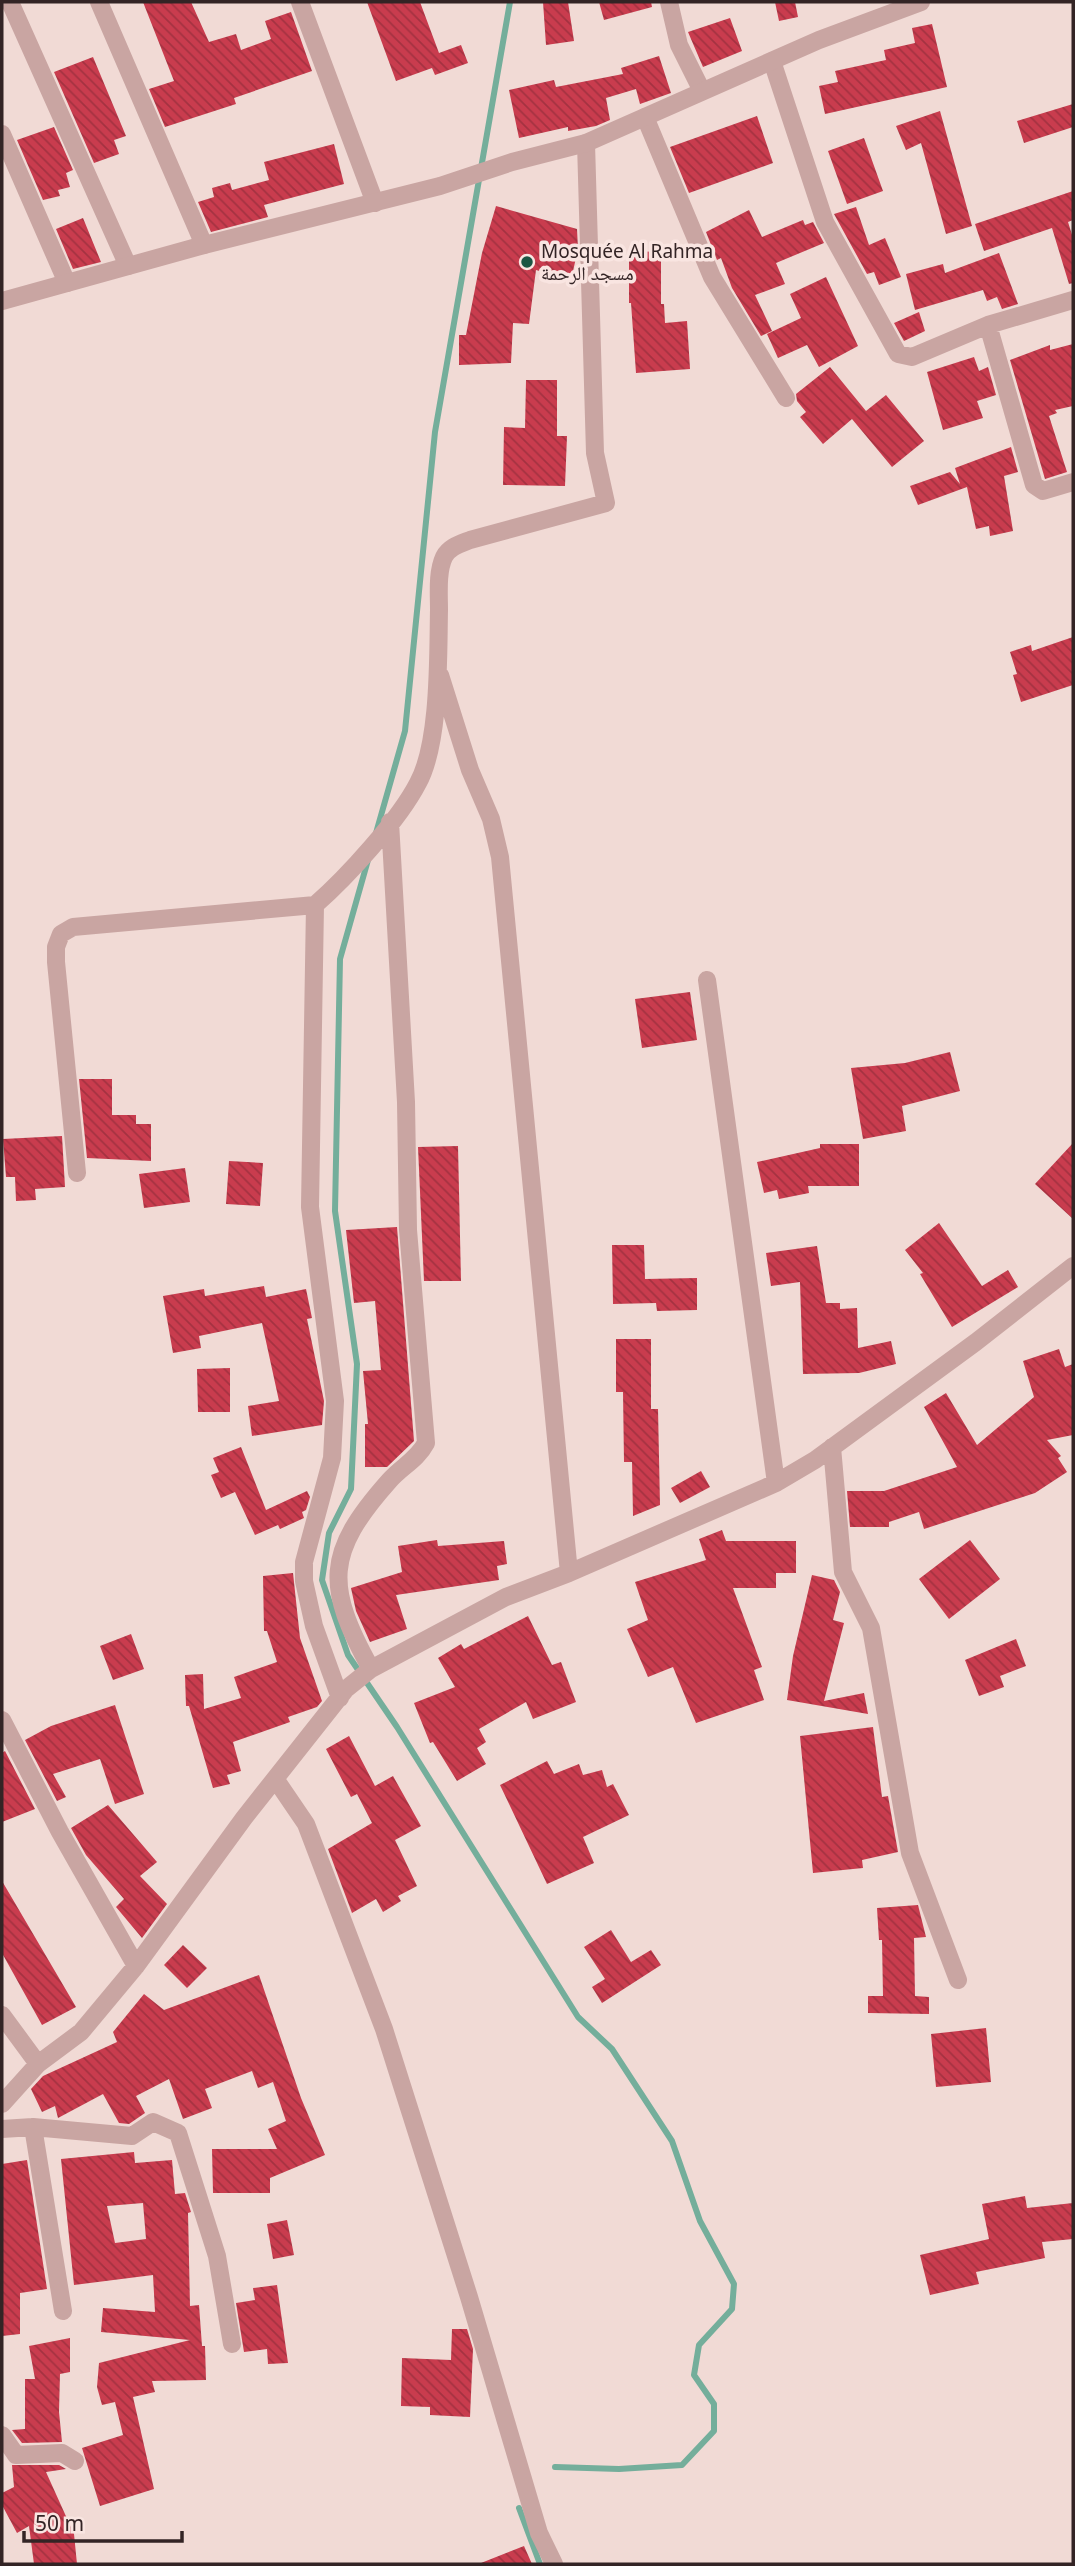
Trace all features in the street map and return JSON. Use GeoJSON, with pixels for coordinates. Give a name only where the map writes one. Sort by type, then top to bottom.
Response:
{"type":"FeatureCollection","features":[{"type":"Feature","properties":{"kind":"street"},"geometry":{"type":"LineString","coordinates":[[10,2],[128,266]]}},
{"type":"Feature","properties":{"kind":"street"},"geometry":{"type":"LineString","coordinates":[[99,2],[204,245]]}},
{"type":"Feature","properties":{"kind":"street"},"geometry":{"type":"LineString","coordinates":[[300,2],[374,203]]}},
{"type":"Feature","properties":{"kind":"street"},"geometry":{"type":"LineString","coordinates":[[669,2],[679,45],[702,92]]}},
{"type":"Feature","properties":{"kind":"street"},"geometry":{"type":"LineString","coordinates":[[2,302],[204,245],[440,186],[512,162],[586,143],[772,61],[916,3]]}},
{"type":"Feature","properties":{"kind":"street"},"geometry":{"type":"LineString","coordinates":[[772,61],[825,222],[898,354],[912,356],[988,325],[1073,300]]}},
{"type":"Feature","properties":{"kind":"street"},"geometry":{"type":"LineString","coordinates":[[645,117],[712,277],[786,398]]}},
{"type":"Feature","properties":{"kind":"street"},"geometry":{"type":"LineString","coordinates":[[2,134],[67,283]]}},
{"type":"Feature","properties":{"kind":"street"},"geometry":{"type":"LineString","coordinates":[[77,1173],[56,962],[56,947],[61,934],[73,928],[315,905],[341,882],[419,783],[430,740],[438,668],[440,576],[444,558],[453,547],[606,503],[595,453],[586,143]]}},
{"type":"Feature","properties":{"kind":"street"},"geometry":{"type":"LineString","coordinates":[[988,325],[1034,485],[1043,491],[1073,482]]}},
{"type":"Feature","properties":{"kind":"street"},"geometry":{"type":"LineString","coordinates":[[438,668],[470,770],[491,819],[500,857],[569,1573]]}},
{"type":"Feature","properties":{"kind":"street"},"geometry":{"type":"LineString","coordinates":[[368,1671],[351,1633],[337,1589],[338,1559],[356,1520],[391,1479],[420,1455],[426,1443],[408,1230],[404,1074],[390,822]]}},
{"type":"Feature","properties":{"kind":"street"},"geometry":{"type":"LineString","coordinates":[[315,905],[310,1207],[335,1401],[332,1458],[304,1562],[304,1581],[314,1626],[343,1694]]}},
{"type":"Feature","properties":{"kind":"street"},"geometry":{"type":"LineString","coordinates":[[707,979],[776,1483]]}},
{"type":"Feature","properties":{"kind":"street"},"geometry":{"type":"LineString","coordinates":[[2,2104],[38,2064],[81,2032],[136,1966],[244,1818],[343,1694],[368,1671],[506,1597],[569,1573],[776,1483],[832,1447],[1073,1266]]}},
{"type":"Feature","properties":{"kind":"street"},"geometry":{"type":"LineString","coordinates":[[832,1447],[843,1572],[871,1628],[910,1853],[958,1980]]}},
{"type":"Feature","properties":{"kind":"street"},"geometry":{"type":"LineString","coordinates":[[2,1720],[60,1832],[136,1966]]}},
{"type":"Feature","properties":{"kind":"street"},"geometry":{"type":"LineString","coordinates":[[276,1780],[306,1824],[384,2029],[470,2297],[539,2533],[554,2564]]}},
{"type":"Feature","properties":{"kind":"street"},"geometry":{"type":"LineString","coordinates":[[2,2015],[38,2064]]}},
{"type":"Feature","properties":{"kind":"street"},"geometry":{"type":"LineString","coordinates":[[2,2129],[33,2127],[132,2136],[153,2122],[178,2133],[217,2256],[232,2344]]}},
{"type":"Feature","properties":{"kind":"street"},"geometry":{"type":"LineString","coordinates":[[33,2127],[63,2311]]}},
{"type":"Feature","properties":{"kind":"street"},"geometry":{"type":"LineString","coordinates":[[2,2435],[16,2455],[62,2453],[75,2461]]}},
{"type":"Feature","properties":{"kind":"building"},"geometry":{"type":"Polygon","coordinates":[[[143,2],[191,2],[209,42],[236,34],[241,50],[271,39],[265,21],[291,12],[312,71],[234,98],[236,104],[165,127],[149,89],[174,81],[143,2]]]}},
{"type":"Feature","properties":{"kind":"building"},"geometry":{"type":"Polygon","coordinates":[[[367,2],[420,2],[439,53],[461,45],[468,63],[435,75],[432,68],[396,81],[367,2]]]}},
{"type":"Feature","properties":{"kind":"building"},"geometry":{"type":"Polygon","coordinates":[[[543,2],[568,2],[574,41],[546,45],[543,2]]]}},
{"type":"Feature","properties":{"kind":"building"},"geometry":{"type":"Polygon","coordinates":[[[599,2],[651,2],[652,7],[604,20],[599,2]]]}},
{"type":"Feature","properties":{"kind":"building"},"geometry":{"type":"Polygon","coordinates":[[[775,2],[795,2],[798,17],[779,21],[775,2]]]}},
{"type":"Feature","properties":{"kind":"building"},"geometry":{"type":"Polygon","coordinates":[[[730,18],[742,51],[703,67],[688,32],[730,18]]]}},
{"type":"Feature","properties":{"kind":"building"},"geometry":{"type":"Polygon","coordinates":[[[932,24],[947,87],[825,114],[819,86],[838,82],[835,71],[886,60],[884,50],[915,43],[912,28],[932,24]]]}},
{"type":"Feature","properties":{"kind":"building"},"geometry":{"type":"Polygon","coordinates":[[[659,56],[671,93],[640,104],[636,89],[606,98],[610,120],[596,126],[568,131],[568,127],[519,138],[509,90],[554,80],[556,87],[623,74],[621,68],[659,56]]]}},
{"type":"Feature","properties":{"kind":"building"},"geometry":{"type":"Polygon","coordinates":[[[93,57],[126,136],[114,140],[119,154],[94,163],[54,72],[93,57]]]}},
{"type":"Feature","properties":{"kind":"building"},"geometry":{"type":"Polygon","coordinates":[[[1073,104],[1073,127],[1024,143],[1017,121],[1073,104]]]}},
{"type":"Feature","properties":{"kind":"building"},"geometry":{"type":"Polygon","coordinates":[[[940,111],[972,226],[946,234],[921,143],[906,150],[896,126],[940,111]]]}},
{"type":"Feature","properties":{"kind":"building"},"geometry":{"type":"Polygon","coordinates":[[[757,116],[773,163],[689,193],[670,147],[757,116]]]}},
{"type":"Feature","properties":{"kind":"building"},"geometry":{"type":"Polygon","coordinates":[[[54,127],[73,170],[66,173],[70,187],[58,190],[60,196],[43,200],[17,140],[54,127]]]}},
{"type":"Feature","properties":{"kind":"building"},"geometry":{"type":"Polygon","coordinates":[[[864,138],[883,191],[847,204],[828,151],[864,138]]]}},
{"type":"Feature","properties":{"kind":"building"},"geometry":{"type":"Polygon","coordinates":[[[334,144],[344,184],[264,205],[268,217],[211,232],[198,202],[214,197],[212,188],[230,183],[232,190],[269,180],[264,162],[334,144]]]}},
{"type":"Feature","properties":{"kind":"building"},"geometry":{"type":"Polygon","coordinates":[[[1073,191],[1073,220],[1068,222],[1073,238],[1073,283],[1069,284],[1052,228],[984,251],[975,224],[1073,191]]]}},
{"type":"Feature","properties":{"kind":"building","name":"Mosquée Al Rahma مسجد الرحمة"},"geometry":{"type":"Polygon","coordinates":[[[496,206],[577,229],[578,249],[571,280],[536,270],[529,324],[513,323],[511,363],[459,365],[459,335],[466,335],[482,253],[496,206]]]}},
{"type":"Feature","properties":{"kind":"building"},"geometry":{"type":"Polygon","coordinates":[[[856,207],[869,245],[885,238],[901,277],[879,285],[874,272],[867,274],[834,214],[856,207]]]}},
{"type":"Feature","properties":{"kind":"building"},"geometry":{"type":"Polygon","coordinates":[[[749,210],[762,237],[803,220],[805,225],[813,222],[824,243],[776,263],[785,284],[755,295],[772,331],[761,336],[732,288],[721,258],[717,260],[706,232],[749,210]]]}},
{"type":"Feature","properties":{"kind":"building"},"geometry":{"type":"Polygon","coordinates":[[[83,218],[101,262],[73,269],[56,229],[83,218]]]}},
{"type":"Feature","properties":{"kind":"building"},"geometry":{"type":"Polygon","coordinates":[[[629,251],[661,252],[661,304],[664,304],[665,323],[687,321],[690,369],[636,373],[629,303],[629,251]]]}},
{"type":"Feature","properties":{"kind":"building"},"geometry":{"type":"Polygon","coordinates":[[[999,253],[1018,304],[1002,309],[997,297],[987,301],[983,290],[915,310],[906,274],[943,264],[945,273],[999,253]]]}},
{"type":"Feature","properties":{"kind":"building"},"geometry":{"type":"Polygon","coordinates":[[[826,277],[858,346],[819,367],[807,345],[778,358],[767,334],[801,318],[790,294],[826,277]]]}},
{"type":"Feature","properties":{"kind":"building"},"geometry":{"type":"Polygon","coordinates":[[[919,312],[925,331],[904,341],[894,323],[919,312]]]}},
{"type":"Feature","properties":{"kind":"building"},"geometry":{"type":"Polygon","coordinates":[[[1073,344],[1073,406],[1055,410],[1057,413],[1049,416],[1067,472],[1045,479],[1010,360],[1050,345],[1050,350],[1073,344]]]}},
{"type":"Feature","properties":{"kind":"building"},"geometry":{"type":"Polygon","coordinates":[[[974,357],[979,371],[988,367],[996,395],[977,401],[983,418],[943,430],[927,372],[974,357]]]}},
{"type":"Feature","properties":{"kind":"building"},"geometry":{"type":"Polygon","coordinates":[[[830,367],[866,411],[886,395],[924,441],[892,467],[852,419],[823,444],[800,417],[806,412],[797,401],[796,394],[830,367]]]}},
{"type":"Feature","properties":{"kind":"building"},"geometry":{"type":"Polygon","coordinates":[[[526,380],[557,380],[557,436],[567,436],[565,486],[503,485],[504,427],[525,428],[526,380]]]}},
{"type":"Feature","properties":{"kind":"building"},"geometry":{"type":"Polygon","coordinates":[[[1011,447],[1018,472],[1004,476],[1013,531],[990,536],[989,526],[976,529],[967,487],[918,505],[910,486],[950,472],[960,484],[955,468],[1011,447]]]}},
{"type":"Feature","properties":{"kind":"building"},"geometry":{"type":"Polygon","coordinates":[[[1073,637],[1073,685],[1021,702],[1013,675],[1017,674],[1010,652],[1031,645],[1032,651],[1073,637]]]}},
{"type":"Feature","properties":{"kind":"building"},"geometry":{"type":"Polygon","coordinates":[[[690,992],[697,1040],[642,1048],[635,999],[690,992]]]}},
{"type":"Feature","properties":{"kind":"building"},"geometry":{"type":"Polygon","coordinates":[[[950,1052],[960,1091],[902,1106],[906,1131],[863,1139],[851,1068],[905,1063],[950,1052]]]}},
{"type":"Feature","properties":{"kind":"building"},"geometry":{"type":"Polygon","coordinates":[[[79,1079],[112,1079],[112,1115],[136,1115],[136,1124],[151,1124],[151,1161],[87,1158],[79,1079]]]}},
{"type":"Feature","properties":{"kind":"building"},"geometry":{"type":"Polygon","coordinates":[[[62,1136],[65,1187],[35,1189],[36,1200],[16,1201],[15,1177],[6,1177],[3,1139],[62,1136]]]}},
{"type":"Feature","properties":{"kind":"building"},"geometry":{"type":"Polygon","coordinates":[[[1073,1143],[1073,1219],[1035,1184],[1073,1143]]]}},
{"type":"Feature","properties":{"kind":"building"},"geometry":{"type":"Polygon","coordinates":[[[820,1144],[859,1144],[859,1186],[808,1186],[809,1193],[779,1199],[777,1190],[764,1193],[757,1162],[820,1148],[820,1144]]]}},
{"type":"Feature","properties":{"kind":"building"},"geometry":{"type":"Polygon","coordinates":[[[458,1146],[461,1281],[424,1281],[418,1147],[458,1146]]]}},
{"type":"Feature","properties":{"kind":"building"},"geometry":{"type":"Polygon","coordinates":[[[229,1161],[263,1163],[260,1206],[226,1204],[229,1161]]]}},
{"type":"Feature","properties":{"kind":"building"},"geometry":{"type":"Polygon","coordinates":[[[185,1168],[190,1202],[144,1208],[139,1174],[185,1168]]]}},
{"type":"Feature","properties":{"kind":"building"},"geometry":{"type":"Polygon","coordinates":[[[939,1223],[982,1286],[1008,1270],[1018,1287],[952,1327],[920,1274],[923,1273],[905,1250],[939,1223]]]}},
{"type":"Feature","properties":{"kind":"building"},"geometry":{"type":"Polygon","coordinates":[[[397,1227],[414,1441],[387,1467],[365,1467],[365,1424],[368,1424],[363,1371],[381,1370],[375,1301],[354,1303],[346,1230],[397,1227]]]}},
{"type":"Feature","properties":{"kind":"building"},"geometry":{"type":"Polygon","coordinates":[[[612,1245],[644,1245],[645,1279],[697,1278],[697,1310],[657,1311],[656,1303],[613,1304],[612,1245]]]}},
{"type":"Feature","properties":{"kind":"building"},"geometry":{"type":"Polygon","coordinates":[[[817,1246],[826,1303],[840,1303],[840,1309],[857,1308],[858,1348],[891,1341],[896,1364],[859,1373],[803,1374],[800,1282],[771,1286],[766,1253],[817,1246]]]}},
{"type":"Feature","properties":{"kind":"building"},"geometry":{"type":"Polygon","coordinates":[[[264,1286],[266,1297],[306,1289],[312,1318],[307,1319],[324,1401],[322,1425],[252,1436],[248,1406],[279,1401],[262,1323],[199,1336],[201,1348],[173,1353],[163,1296],[204,1289],[205,1296],[264,1286]]]}},
{"type":"Feature","properties":{"kind":"building"},"geometry":{"type":"Polygon","coordinates":[[[616,1339],[651,1339],[651,1409],[658,1409],[660,1505],[633,1516],[632,1462],[624,1462],[623,1392],[616,1392],[616,1339]]]}},
{"type":"Feature","properties":{"kind":"building"},"geometry":{"type":"Polygon","coordinates":[[[1059,1349],[1065,1367],[1073,1364],[1073,1435],[1047,1440],[1061,1456],[1058,1458],[1067,1472],[1035,1493],[924,1529],[919,1512],[889,1522],[889,1527],[850,1527],[847,1491],[884,1491],[957,1467],[924,1407],[946,1393],[977,1445],[1034,1397],[1023,1361],[1059,1349]]]}},
{"type":"Feature","properties":{"kind":"building"},"geometry":{"type":"Polygon","coordinates":[[[230,1368],[230,1412],[198,1412],[197,1369],[230,1368]]]}},
{"type":"Feature","properties":{"kind":"building"},"geometry":{"type":"Polygon","coordinates":[[[241,1447],[266,1510],[307,1491],[310,1497],[306,1510],[302,1512],[304,1518],[280,1529],[278,1525],[255,1535],[235,1492],[221,1498],[211,1475],[219,1472],[213,1458],[241,1447]]]}},
{"type":"Feature","properties":{"kind":"building"},"geometry":{"type":"Polygon","coordinates":[[[701,1471],[710,1487],[680,1503],[671,1488],[701,1471]]]}},
{"type":"Feature","properties":{"kind":"building"},"geometry":{"type":"Polygon","coordinates":[[[722,1530],[726,1541],[796,1541],[796,1573],[776,1573],[776,1588],[733,1588],[762,1667],[754,1670],[764,1700],[696,1723],[673,1667],[648,1677],[627,1629],[648,1620],[635,1582],[706,1560],[699,1539],[722,1530]]]}},
{"type":"Feature","properties":{"kind":"building"},"geometry":{"type":"Polygon","coordinates":[[[437,1540],[438,1546],[504,1541],[507,1564],[497,1566],[499,1580],[396,1595],[407,1629],[370,1642],[356,1611],[351,1588],[402,1572],[398,1546],[437,1540]]]}},
{"type":"Feature","properties":{"kind":"building"},"geometry":{"type":"Polygon","coordinates":[[[970,1540],[1000,1579],[949,1619],[919,1579],[970,1540]]]}},
{"type":"Feature","properties":{"kind":"building"},"geometry":{"type":"Polygon","coordinates":[[[293,1573],[300,1638],[322,1701],[317,1707],[288,1717],[290,1722],[233,1742],[241,1771],[227,1775],[230,1784],[213,1788],[189,1706],[186,1706],[185,1675],[203,1674],[204,1709],[241,1698],[234,1677],[277,1662],[267,1631],[264,1631],[263,1576],[293,1573]]]}},
{"type":"Feature","properties":{"kind":"building"},"geometry":{"type":"Polygon","coordinates":[[[812,1575],[834,1580],[840,1592],[833,1620],[844,1623],[824,1701],[864,1693],[868,1714],[787,1700],[793,1656],[812,1575]]]}},
{"type":"Feature","properties":{"kind":"building"},"geometry":{"type":"Polygon","coordinates":[[[528,1616],[552,1665],[561,1662],[576,1702],[533,1719],[526,1702],[479,1729],[486,1742],[477,1748],[486,1764],[457,1781],[433,1742],[430,1743],[414,1703],[455,1687],[438,1658],[461,1644],[464,1649],[528,1616]]]}},
{"type":"Feature","properties":{"kind":"building"},"geometry":{"type":"Polygon","coordinates":[[[131,1634],[144,1669],[113,1680],[100,1646],[131,1634]]]}},
{"type":"Feature","properties":{"kind":"building"},"geometry":{"type":"Polygon","coordinates":[[[1016,1639],[1026,1666],[1000,1676],[1004,1687],[979,1696],[965,1660],[1016,1639]]]}},
{"type":"Feature","properties":{"kind":"building"},"geometry":{"type":"Polygon","coordinates":[[[115,1705],[144,1794],[115,1804],[100,1759],[53,1774],[66,1797],[57,1801],[25,1740],[51,1726],[115,1705]]]}},
{"type":"Feature","properties":{"kind":"building"},"geometry":{"type":"Polygon","coordinates":[[[873,1727],[882,1797],[888,1796],[898,1852],[862,1860],[863,1868],[813,1873],[800,1736],[873,1727]]]}},
{"type":"Feature","properties":{"kind":"building"},"geometry":{"type":"Polygon","coordinates":[[[349,1736],[375,1786],[393,1776],[421,1826],[395,1840],[417,1886],[398,1896],[401,1901],[383,1912],[376,1899],[352,1913],[328,1849],[372,1823],[357,1794],[351,1797],[326,1749],[349,1736]]]}},
{"type":"Feature","properties":{"kind":"building"},"geometry":{"type":"Polygon","coordinates":[[[5,1751],[35,1809],[2,1822],[2,1753],[5,1751]]]}},
{"type":"Feature","properties":{"kind":"building"},"geometry":{"type":"Polygon","coordinates":[[[547,1761],[554,1774],[579,1764],[583,1775],[602,1770],[607,1787],[613,1784],[629,1815],[583,1837],[594,1863],[547,1884],[500,1785],[547,1761]]]}},
{"type":"Feature","properties":{"kind":"building"},"geometry":{"type":"Polygon","coordinates":[[[108,1805],[157,1862],[140,1876],[167,1904],[142,1938],[116,1907],[124,1899],[86,1855],[71,1828],[108,1805]]]}},
{"type":"Feature","properties":{"kind":"building"},"geometry":{"type":"Polygon","coordinates":[[[2,1881],[76,2007],[42,2025],[2,1953],[2,1881]]]}},
{"type":"Feature","properties":{"kind":"building"},"geometry":{"type":"Polygon","coordinates":[[[918,1905],[926,1937],[914,1938],[915,1996],[929,1997],[929,2014],[868,2013],[868,1996],[883,1996],[882,1940],[879,1940],[877,1908],[918,1905]]]}},
{"type":"Feature","properties":{"kind":"building"},"geometry":{"type":"Polygon","coordinates":[[[611,1930],[631,1962],[651,1950],[661,1965],[602,2003],[592,1987],[605,1979],[584,1947],[611,1930]]]}},
{"type":"Feature","properties":{"kind":"building"},"geometry":{"type":"Polygon","coordinates":[[[183,1945],[207,1968],[187,1988],[164,1965],[183,1945]]]}},
{"type":"Feature","properties":{"kind":"building"},"geometry":{"type":"Polygon","coordinates":[[[259,1975],[301,2098],[325,2155],[270,2178],[270,2193],[213,2193],[212,2149],[277,2149],[268,2129],[286,2121],[273,2082],[258,2088],[252,2071],[205,2089],[212,2108],[183,2119],[169,2079],[136,2096],[145,2113],[129,2124],[119,2123],[103,2094],[58,2118],[55,2106],[42,2112],[31,2089],[43,2076],[117,2042],[113,2032],[144,1994],[164,2010],[259,1975]]]}},
{"type":"Feature","properties":{"kind":"building"},"geometry":{"type":"Polygon","coordinates":[[[986,2028],[991,2082],[936,2087],[931,2034],[986,2028]]]}},
{"type":"Feature","properties":{"kind":"building"},"geometry":{"type":"Polygon","coordinates":[[[134,2152],[135,2163],[172,2160],[175,2194],[185,2193],[191,2212],[188,2213],[190,2306],[199,2305],[202,2346],[205,2346],[206,2380],[152,2381],[155,2392],[133,2397],[154,2489],[100,2506],[82,2448],[123,2435],[115,2402],[102,2405],[97,2387],[99,2363],[190,2340],[101,2332],[103,2308],[155,2312],[153,2275],[74,2285],[61,2159],[134,2152]],[[143,2203],[107,2206],[115,2243],[146,2239],[143,2203]]]}},
{"type":"Feature","properties":{"kind":"building"},"geometry":{"type":"Polygon","coordinates":[[[27,2160],[47,2289],[20,2293],[20,2334],[2,2336],[2,2164],[27,2160]]]}},
{"type":"Feature","properties":{"kind":"building"},"geometry":{"type":"Polygon","coordinates":[[[1025,2196],[1027,2208],[1073,2203],[1073,2239],[1042,2242],[1045,2258],[976,2272],[979,2284],[930,2295],[920,2255],[989,2239],[982,2204],[1025,2196]]]}},
{"type":"Feature","properties":{"kind":"building"},"geometry":{"type":"Polygon","coordinates":[[[287,2220],[294,2255],[273,2259],[267,2224],[287,2220]]]}},
{"type":"Feature","properties":{"kind":"building"},"geometry":{"type":"Polygon","coordinates":[[[277,2285],[288,2363],[268,2364],[267,2349],[244,2352],[236,2303],[255,2300],[253,2288],[277,2285]]]}},
{"type":"Feature","properties":{"kind":"building"},"geometry":{"type":"Polygon","coordinates":[[[452,2329],[467,2329],[473,2349],[470,2417],[430,2415],[430,2407],[401,2406],[402,2358],[451,2360],[452,2329]]]}},
{"type":"Feature","properties":{"kind":"building"},"geometry":{"type":"Polygon","coordinates":[[[70,2338],[70,2372],[60,2374],[59,2412],[62,2442],[22,2443],[12,2430],[25,2429],[25,2379],[35,2379],[29,2346],[70,2338]]]}},
{"type":"Feature","properties":{"kind":"building"},"geometry":{"type":"Polygon","coordinates":[[[12,2465],[59,2465],[66,2469],[46,2472],[74,2534],[77,2564],[34,2564],[29,2526],[17,2533],[2,2505],[2,2493],[14,2487],[12,2465]]]}},
{"type":"Feature","properties":{"kind":"building"},"geometry":{"type":"Polygon","coordinates":[[[524,2546],[532,2564],[481,2564],[481,2563],[524,2546]]]}},
{"type":"Feature","properties":{"kind":"waterway"},"geometry":{"type":"LineString","coordinates":[[376,833],[405,731],[435,432],[510,2]]}},
{"type":"Feature","properties":{"kind":"waterway"},"geometry":{"type":"LineString","coordinates":[[368,860],[340,959],[335,1211],[357,1364],[351,1489],[329,1533],[322,1580],[348,1655],[397,1727],[578,2017],[612,2049],[672,2141],[700,2221],[734,2284],[732,2309],[699,2345],[694,2375],[714,2404],[714,2431],[682,2465],[619,2469],[555,2467]]}},
{"type":"Feature","properties":{"kind":"waterway"},"geometry":{"type":"LineString","coordinates":[[519,2508],[540,2564]]}},
{"type":"Feature","properties":{"kind":"place","name":"Mosquée Al Rahma مسجد الرحمة"},"geometry":{"type":"Point","coordinates":[527,262]}}]}
